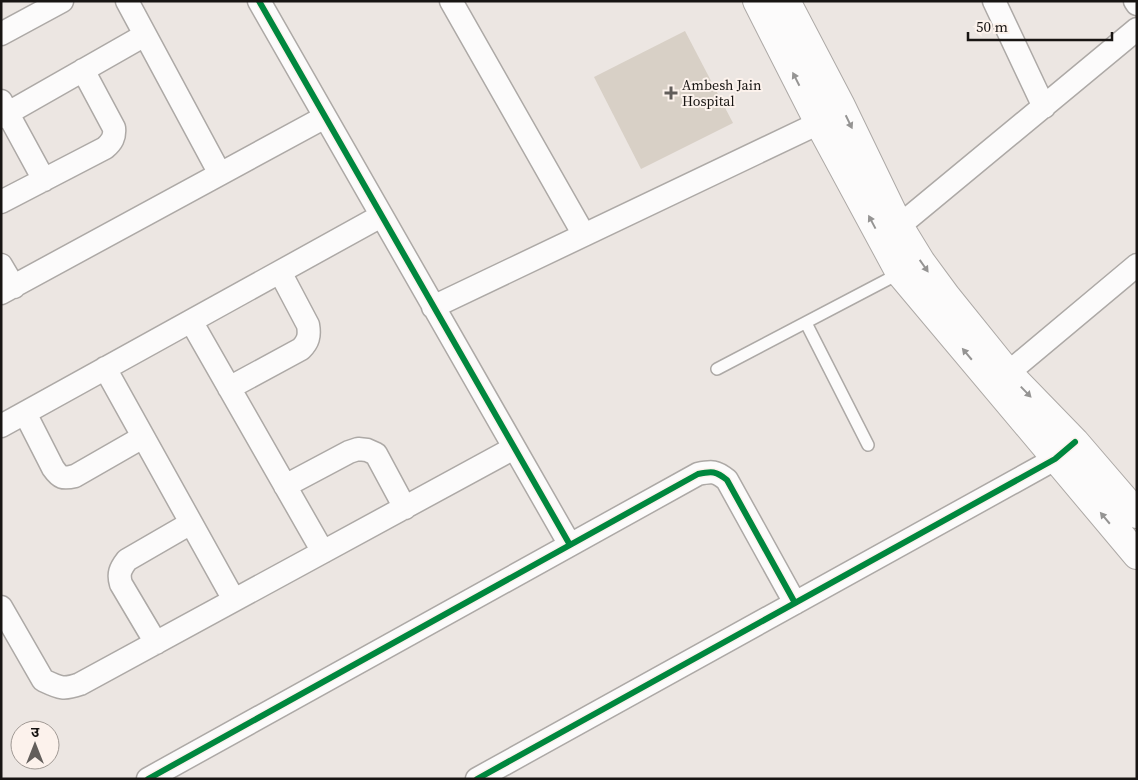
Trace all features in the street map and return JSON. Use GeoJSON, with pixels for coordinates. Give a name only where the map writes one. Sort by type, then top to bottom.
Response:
{"type":"FeatureCollection","features":[{"type":"Feature","properties":{"kind":"main road"},"geometry":{"type":"LineString","coordinates":[[757,1],[819,123],[900,273],[1065,451],[1137,514]]}},
{"type":"Feature","properties":{"kind":"main road"},"geometry":{"type":"LineString","coordinates":[[786,1],[841,106],[899,226],[1000,379]]}},
{"type":"Feature","properties":{"kind":"main road"},"geometry":{"type":"LineString","coordinates":[[1065,451],[1137,556]]}},
{"type":"Feature","properties":{"kind":"street"},"geometry":{"type":"LineString","coordinates":[[1,34],[62,1]]}},
{"type":"Feature","properties":{"kind":"street"},"geometry":{"type":"LineString","coordinates":[[127,1],[220,174]]}},
{"type":"Feature","properties":{"kind":"street"},"geometry":{"type":"LineString","coordinates":[[259,1],[570,545]]}},
{"type":"Feature","properties":{"kind":"street"},"geometry":{"type":"LineString","coordinates":[[451,1],[584,235]]}},
{"type":"Feature","properties":{"kind":"street"},"geometry":{"type":"LineString","coordinates":[[994,1],[1044,107]]}},
{"type":"Feature","properties":{"kind":"street"},"geometry":{"type":"LineString","coordinates":[[899,226],[1137,29]]}},
{"type":"Feature","properties":{"kind":"street"},"geometry":{"type":"LineString","coordinates":[[44,180],[3,110],[83,70],[145,35]]}},
{"type":"Feature","properties":{"kind":"street"},"geometry":{"type":"LineString","coordinates":[[1,202],[105,148],[111,142],[114,128],[83,70]]}},
{"type":"Feature","properties":{"kind":"street"},"geometry":{"type":"LineString","coordinates":[[1,265],[7,290],[325,117]]}},
{"type":"Feature","properties":{"kind":"street"},"geometry":{"type":"LineString","coordinates":[[433,307],[819,123]]}},
{"type":"Feature","properties":{"kind":"street"},"geometry":{"type":"LineString","coordinates":[[1,426],[381,216]]}},
{"type":"Feature","properties":{"kind":"street"},"geometry":{"type":"LineString","coordinates":[[1000,379],[1137,264]]}},
{"type":"Feature","properties":{"kind":"street"},"geometry":{"type":"LineString","coordinates":[[229,388],[301,350],[307,343],[310,335],[308,325],[280,272]]}},
{"type":"Feature","properties":{"kind":"street"},"geometry":{"type":"LineString","coordinates":[[191,321],[323,552]]}},
{"type":"Feature","properties":{"kind":"street"},"geometry":{"type":"LineString","coordinates":[[105,368],[234,600]]}},
{"type":"Feature","properties":{"kind":"street"},"geometry":{"type":"LineString","coordinates":[[24,413],[53,468],[59,475],[65,478],[75,476],[143,437]]}},
{"type":"Feature","properties":{"kind":"street"},"geometry":{"type":"LineString","coordinates":[[1,607],[43,680],[55,686],[68,688],[80,684],[514,448]]}},
{"type":"Feature","properties":{"kind":"street"},"geometry":{"type":"LineString","coordinates":[[285,486],[349,452],[358,449],[367,450],[376,454],[404,508]]}},
{"type":"Feature","properties":{"kind":"street"},"geometry":{"type":"LineString","coordinates":[[477,779],[1065,451]]}},
{"type":"Feature","properties":{"kind":"street"},"geometry":{"type":"LineString","coordinates":[[148,779],[698,474],[709,471],[719,473],[727,480],[795,603]]}},
{"type":"Feature","properties":{"kind":"street"},"geometry":{"type":"LineString","coordinates":[[156,642],[121,584],[119,575],[121,567],[127,560],[191,524]]}},
{"type":"Feature","properties":{"kind":"lane"},"geometry":{"type":"LineString","coordinates":[[717,369],[900,273]]}},
{"type":"Feature","properties":{"kind":"lane"},"geometry":{"type":"LineString","coordinates":[[806,322],[868,445]]}},
{"type":"Feature","properties":{"kind":"building"},"geometry":{"type":"Polygon","coordinates":[[[685,31],[733,123],[641,169],[594,77],[685,31]]]}},
{"type":"Feature","properties":{"kind":"cycle path"},"geometry":{"type":"LineString","coordinates":[[259,1],[570,545]]}},
{"type":"Feature","properties":{"kind":"cycle path"},"geometry":{"type":"LineString","coordinates":[[477,779],[1055,459],[1075,442]]}},
{"type":"Feature","properties":{"kind":"cycle path"},"geometry":{"type":"LineString","coordinates":[[148,779],[698,474],[714,472],[727,480],[795,603]]}},
{"type":"Feature","properties":{"kind":"place","name":"Ambesh Jain Hospital"},"geometry":{"type":"Point","coordinates":[671,93]}}]}
